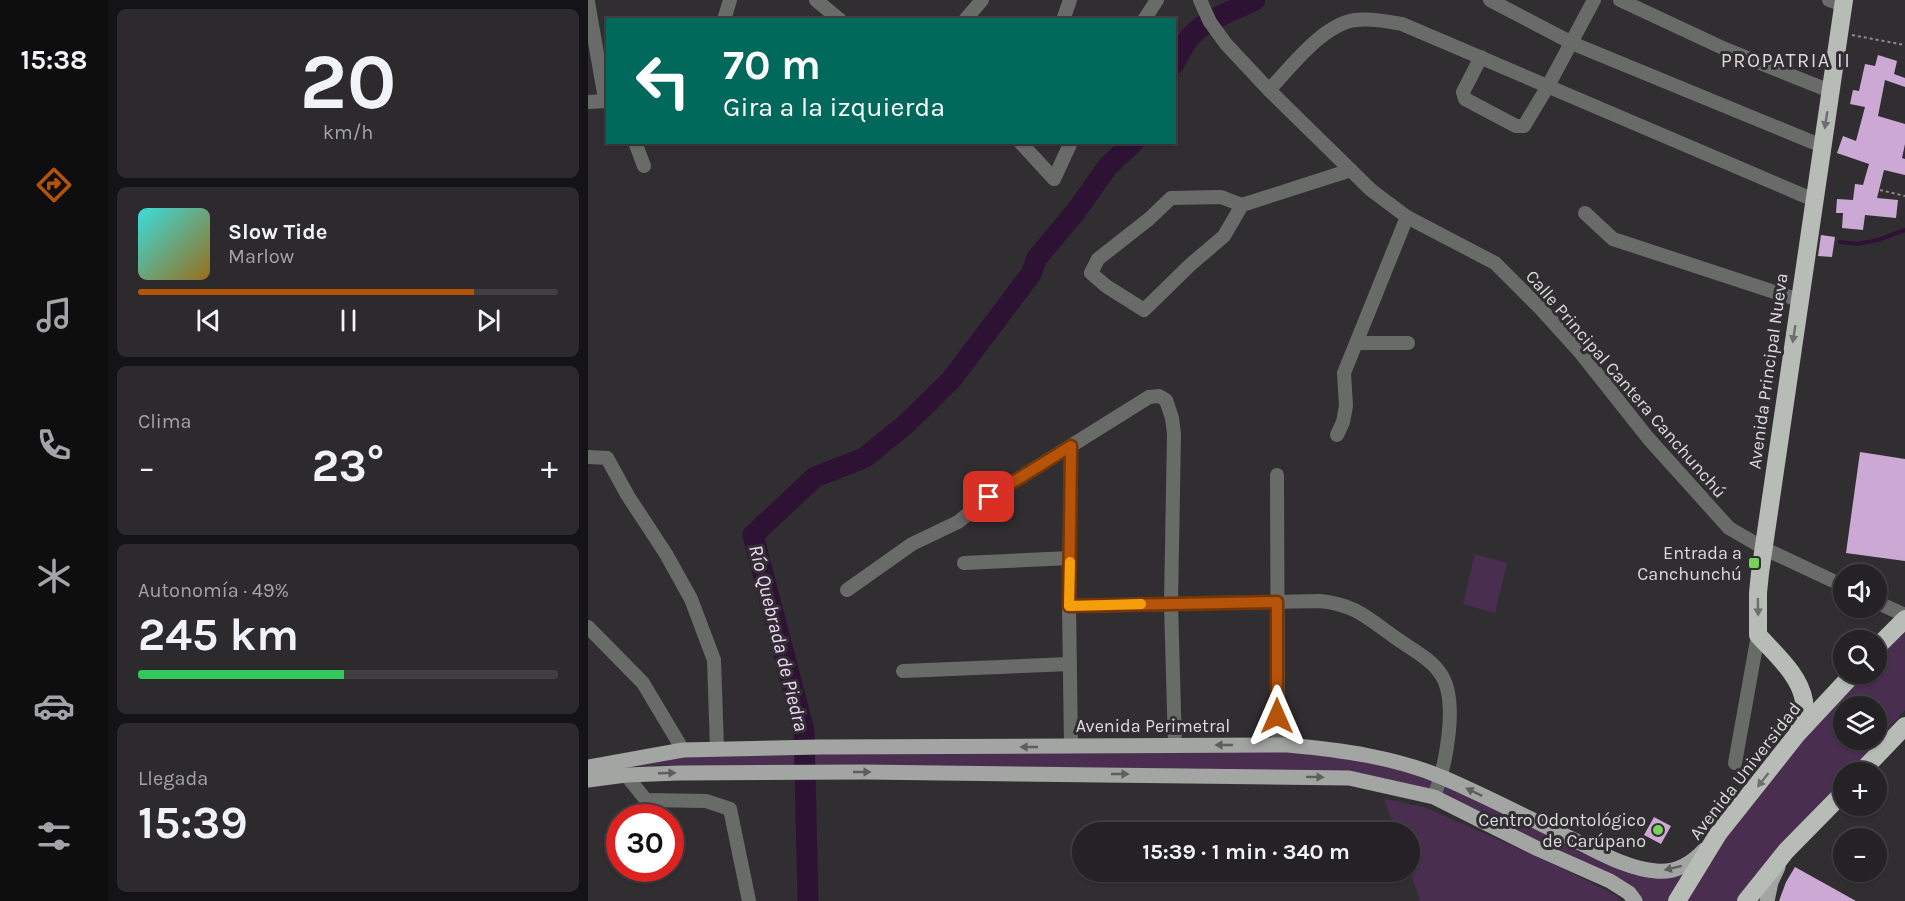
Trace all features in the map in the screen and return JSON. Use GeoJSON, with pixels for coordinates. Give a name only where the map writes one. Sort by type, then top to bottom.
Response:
{"type":"FeatureCollection","features":[{"type":"Feature","properties":{"kind":"highway","name":"Avenida Principal Nueva"},"geometry":{"type":"LineString","coordinates":[[1758,635],[1758,594],[1839,32],[1839,2]]}},
{"type":"Feature","properties":{"kind":"highway"},"geometry":{"type":"LineString","coordinates":[[1887,636],[1905,617]]}},
{"type":"Feature","properties":{"kind":"highway"},"geometry":{"type":"LineString","coordinates":[[1758,635],[1798,684],[1805,702],[1798,734]]}},
{"type":"Feature","properties":{"kind":"highway","name":"Avenida Universidad"},"geometry":{"type":"LineString","coordinates":[[1677,901],[1719,834],[1798,734],[1844,684]]}},
{"type":"Feature","properties":{"kind":"highway"},"geometry":{"type":"LineString","coordinates":[[1871,762],[1905,726]]}},
{"type":"Feature","properties":{"kind":"highway"},"geometry":{"type":"LineString","coordinates":[[1746,901],[1782,855],[1833,803]]}},
{"type":"Feature","properties":{"kind":"main road","name":"Avenida Perimetral"},"geometry":{"type":"LineString","coordinates":[[588,767],[683,750],[819,747],[1278,745],[1333,749],[1380,758],[1442,777],[1623,864],[1657,872],[1678,868],[1696,859],[1719,834]]}},
{"type":"Feature","properties":{"kind":"main road"},"geometry":{"type":"LineString","coordinates":[[1073,746],[1077,773]]}},
{"type":"Feature","properties":{"kind":"main road"},"geometry":{"type":"LineString","coordinates":[[588,780],[626,775],[864,772],[1349,777],[1434,797],[1538,849],[1610,881],[1629,893],[1635,901]]}},
{"type":"Feature","properties":{"kind":"main road"},"geometry":{"type":"LineString","coordinates":[[1767,901],[1771,882],[1782,855]]}},
{"type":"Feature","properties":{"kind":"street"},"geometry":{"type":"LineString","coordinates":[[725,18],[730,0]]}},
{"type":"Feature","properties":{"kind":"street"},"geometry":{"type":"LineString","coordinates":[[816,0],[838,18]]}},
{"type":"Feature","properties":{"kind":"street"},"geometry":{"type":"LineString","coordinates":[[967,18],[982,0]]}},
{"type":"Feature","properties":{"kind":"street"},"geometry":{"type":"LineString","coordinates":[[1064,18],[1070,0]]}},
{"type":"Feature","properties":{"kind":"street"},"geometry":{"type":"LineString","coordinates":[[1145,18],[1157,0]]}},
{"type":"Feature","properties":{"kind":"street","name":"Calle Principal Cantera Canchunchú"},"geometry":{"type":"LineString","coordinates":[[1200,0],[1210,22],[1226,44],[1269,90],[1371,190],[1407,217],[1495,263],[1579,351],[1648,438],[1729,528],[1765,549],[1833,581]]}},
{"type":"Feature","properties":{"kind":"street"},"geometry":{"type":"LineString","coordinates":[[1490,0],[1571,43],[1822,146]]}},
{"type":"Feature","properties":{"kind":"street"},"geometry":{"type":"LineString","coordinates":[[1481,57],[1463,92],[1466,99],[1516,126],[1526,124],[1594,0]]}},
{"type":"Feature","properties":{"kind":"street"},"geometry":{"type":"LineString","coordinates":[[1620,0],[1725,49],[1830,90]]}},
{"type":"Feature","properties":{"kind":"street"},"geometry":{"type":"LineString","coordinates":[[588,2],[606,100],[588,102]]}},
{"type":"Feature","properties":{"kind":"street"},"geometry":{"type":"LineString","coordinates":[[1269,90],[1314,43],[1334,27],[1354,20],[1377,20],[1402,24],[1814,200]]}},
{"type":"Feature","properties":{"kind":"street"},"geometry":{"type":"LineString","coordinates":[[636,144],[644,166]]}},
{"type":"Feature","properties":{"kind":"street"},"geometry":{"type":"LineString","coordinates":[[1022,144],[1054,179],[1070,144]]}},
{"type":"Feature","properties":{"kind":"street"},"geometry":{"type":"LineString","coordinates":[[1242,205],[1224,236],[1144,310],[1106,286],[1091,273],[1098,259],[1149,219],[1171,198],[1221,197],[1242,205],[1351,170]]}},
{"type":"Feature","properties":{"kind":"street"},"geometry":{"type":"LineString","coordinates":[[1585,213],[1613,239],[1799,300]]}},
{"type":"Feature","properties":{"kind":"street"},"geometry":{"type":"LineString","coordinates":[[1337,435],[1343,422],[1346,406],[1344,373],[1407,217]]}},
{"type":"Feature","properties":{"kind":"street"},"geometry":{"type":"LineString","coordinates":[[1357,343],[1408,343]]}},
{"type":"Feature","properties":{"kind":"street"},"geometry":{"type":"LineString","coordinates":[[847,591],[912,544],[958,522],[989,497],[1149,397],[1159,396],[1166,400],[1172,418],[1174,435],[1171,604],[1175,746]]}},
{"type":"Feature","properties":{"kind":"street"},"geometry":{"type":"LineString","coordinates":[[1071,446],[1069,606],[1073,746]]}},
{"type":"Feature","properties":{"kind":"street"},"geometry":{"type":"LineString","coordinates":[[588,457],[606,458],[666,554],[691,599],[714,660],[717,749]]}},
{"type":"Feature","properties":{"kind":"street"},"geometry":{"type":"LineString","coordinates":[[1277,476],[1278,745]]}},
{"type":"Feature","properties":{"kind":"street"},"geometry":{"type":"LineString","coordinates":[[964,562],[1070,558]]}},
{"type":"Feature","properties":{"kind":"street"},"geometry":{"type":"LineString","coordinates":[[1069,606],[1320,601],[1338,603],[1355,609],[1440,672],[1449,691],[1450,711],[1442,777],[1434,797]]}},
{"type":"Feature","properties":{"kind":"street"},"geometry":{"type":"LineString","coordinates":[[1887,608],[1905,617]]}},
{"type":"Feature","properties":{"kind":"street"},"geometry":{"type":"LineString","coordinates":[[588,627],[643,683],[683,750]]}},
{"type":"Feature","properties":{"kind":"street"},"geometry":{"type":"LineString","coordinates":[[1736,763],[1758,635]]}},
{"type":"Feature","properties":{"kind":"street"},"geometry":{"type":"LineString","coordinates":[[903,671],[1070,664]]}},
{"type":"Feature","properties":{"kind":"street"},"geometry":{"type":"LineString","coordinates":[[626,775],[646,800],[706,801],[730,809],[749,901]]}},
{"type":"Feature","properties":{"kind":"path"},"geometry":{"type":"LineString","coordinates":[[1839,32],[1905,45]]}},
{"type":"Feature","properties":{"kind":"path"},"geometry":{"type":"LineString","coordinates":[[1880,190],[1905,196]]}},
{"type":"Feature","properties":{"kind":"shaded area"},"geometry":{"type":"Polygon","coordinates":[[[1475,554],[1507,563],[1495,613],[1463,604],[1475,554]]]}},
{"type":"Feature","properties":{"kind":"shaded area"},"geometry":{"type":"Polygon","coordinates":[[[1905,629],[1905,710],[1887,730],[1887,696],[1844,696],[1855,684],[1887,684],[1887,649],[1905,629]]]}},
{"type":"Feature","properties":{"kind":"shaded area"},"geometry":{"type":"Polygon","coordinates":[[[1833,708],[1833,750],[1869,750],[1858,762],[1833,762],[1833,790],[1737,901],[1687,901],[1707,862],[1803,740],[1833,708]]]}},
{"type":"Feature","properties":{"kind":"shaded area"},"geometry":{"type":"Polygon","coordinates":[[[1288,745],[1380,758],[1657,872],[1696,859],[1668,901],[1642,901],[1434,797],[1349,778],[654,765],[600,771],[683,753],[1288,745]]]}},
{"type":"Feature","properties":{"kind":"shaded area"},"geometry":{"type":"Polygon","coordinates":[[[1384,799],[1424,807],[1560,867],[1615,895],[1621,901],[1420,901],[1414,882],[1420,882],[1420,822],[1392,822],[1384,799]]]}},
{"type":"Feature","properties":{"kind":"building"},"geometry":{"type":"Polygon","coordinates":[[[1878,55],[1897,61],[1894,74],[1905,78],[1905,87],[1885,80],[1878,116],[1905,124],[1902,158],[1905,159],[1905,175],[1884,170],[1877,198],[1898,200],[1896,218],[1865,215],[1863,230],[1842,228],[1843,213],[1836,213],[1837,199],[1853,200],[1855,184],[1863,185],[1869,164],[1837,153],[1843,136],[1856,141],[1865,107],[1850,104],[1853,90],[1859,91],[1865,64],[1875,66],[1878,55]]]}},
{"type":"Feature","properties":{"kind":"building"},"geometry":{"type":"Polygon","coordinates":[[[1821,235],[1835,237],[1832,257],[1818,256],[1821,235]]]}},
{"type":"Feature","properties":{"kind":"building"},"geometry":{"type":"Polygon","coordinates":[[[1860,452],[1905,459],[1905,561],[1846,553],[1860,452]]]}},
{"type":"Feature","properties":{"kind":"building","name":"Centro Odontológico de Carúpano"},"geometry":{"type":"Polygon","coordinates":[[[1654,817],[1671,826],[1661,844],[1644,835],[1654,817]]]}},
{"type":"Feature","properties":{"kind":"building"},"geometry":{"type":"Polygon","coordinates":[[[1795,867],[1856,901],[1779,901],[1795,867]]]}},
{"type":"Feature","properties":{"kind":"waterway","name":"Río Quebrada de Piedra"},"geometry":{"type":"LineString","coordinates":[[1176,60],[1198,29],[1255,0]]}},
{"type":"Feature","properties":{"kind":"waterway","name":"Río Quebrada de Piedra"},"geometry":{"type":"LineString","coordinates":[[808,901],[804,731],[753,535],[815,477],[864,458],[905,425],[951,380],[1031,274],[1037,258],[1077,210],[1108,166],[1132,144]]}},
{"type":"Feature","properties":{"kind":"waterway"},"geometry":{"type":"LineString","coordinates":[[1840,242],[1857,244],[1878,240],[1905,230]]}},
{"type":"Feature","properties":{"kind":"slow traffic"},"geometry":{"type":"LineString","coordinates":[[1070,562],[1069,606],[1141,604]]}},
{"type":"Feature","properties":{"kind":"place","name":"Entrada a Canchunchú"},"geometry":{"type":"Point","coordinates":[1754,563]}},
{"type":"Feature","properties":{"kind":"place","name":"Centro Odontológico de Carúpano"},"geometry":{"type":"Point","coordinates":[1658,830]}},
{"type":"Feature","properties":{"kind":"district","name":"PROPATRIA II"},"geometry":{"type":"Point","coordinates":[1786,60]}},
{"type":"Feature","properties":{"kind":"route"},"geometry":{"type":"LineString","coordinates":[[989,497],[1071,446],[1069,606],[1277,602],[1277,716]]}}]}
